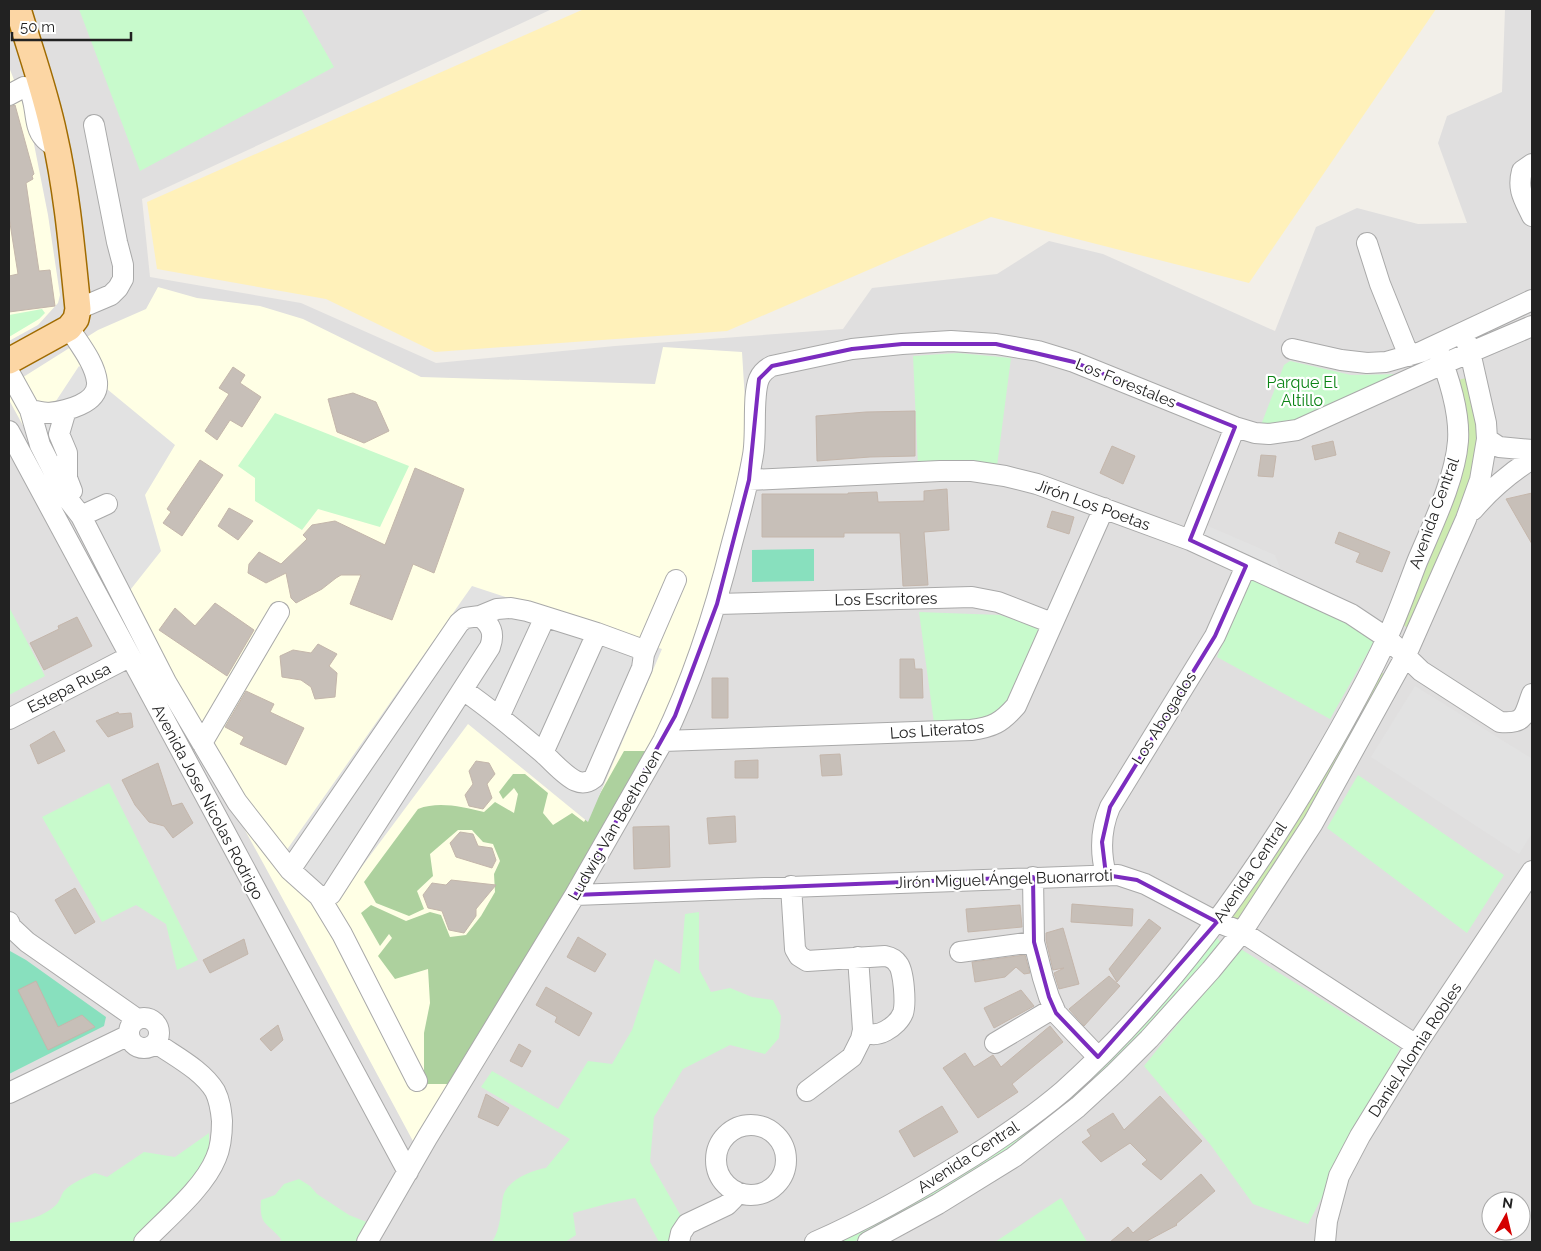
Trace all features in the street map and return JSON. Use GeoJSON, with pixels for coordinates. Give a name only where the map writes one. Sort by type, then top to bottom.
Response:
{"type":"FeatureCollection","features":[{"type":"Feature","properties":{"kind":"main road"},"geometry":{"type":"LineString","coordinates":[[9,360],[73,318],[70,222],[57,148],[47,106],[17,17]]}},
{"type":"Feature","properties":{"kind":"street"},"geometry":{"type":"LineString","coordinates":[[9,95],[24,87],[28,88],[32,96],[40,132],[44,139],[57,148]]}},
{"type":"Feature","properties":{"kind":"street"},"geometry":{"type":"LineString","coordinates":[[30,410],[48,413],[66,410],[84,403],[93,395],[97,387],[95,375],[73,318],[111,295],[123,279],[123,265],[94,125]]}},
{"type":"Feature","properties":{"kind":"street"},"geometry":{"type":"LineString","coordinates":[[1526,171],[1520,192],[1532,216]]}},
{"type":"Feature","properties":{"kind":"street"},"geometry":{"type":"LineString","coordinates":[[1367,243],[1380,284],[1409,356]]}},
{"type":"Feature","properties":{"kind":"street"},"geometry":{"type":"LineString","coordinates":[[1292,349],[1341,360],[1367,363],[1386,362],[1409,356],[1436,345],[1532,300]]}},
{"type":"Feature","properties":{"kind":"street","name":"Los Forestales"},"geometry":{"type":"LineString","coordinates":[[764,370],[772,366],[852,349],[951,341],[996,344],[1038,352],[1074,362],[1235,427],[1255,433],[1269,434],[1298,430],[1532,326]]}},
{"type":"Feature","properties":{"kind":"street","name":"Avenida Central"},"geometry":{"type":"LineString","coordinates":[[868,1242],[938,1204],[1014,1157],[1078,1107],[1149,1039],[1211,970],[1242,932],[1313,823],[1406,655],[1466,519],[1480,480],[1487,439],[1480,395],[1470,352],[1463,333]]}},
{"type":"Feature","properties":{"kind":"street","name":"Avenida Central"},"geometry":{"type":"LineString","coordinates":[[815,1242],[847,1228],[929,1184],[999,1139],[1061,1092],[1135,1020],[1217,922],[1292,810],[1342,726],[1387,638],[1439,508],[1456,457],[1458,425],[1444,364],[1436,345]]}},
{"type":"Feature","properties":{"kind":"street","name":"Ludwig Van Beethoven"},"geometry":{"type":"LineString","coordinates":[[367,1242],[432,1129],[575,894],[663,741],[675,716],[716,604],[748,480],[754,448],[757,389],[759,379],[764,370]]}},
{"type":"Feature","properties":{"kind":"street"},"geometry":{"type":"LineString","coordinates":[[9,372],[30,410],[40,444],[68,498],[81,516]]}},
{"type":"Feature","properties":{"kind":"street"},"geometry":{"type":"LineString","coordinates":[[66,410],[60,434],[66,453],[68,482],[81,516],[166,682],[237,802],[290,870],[319,896],[342,934],[417,1081]]}},
{"type":"Feature","properties":{"kind":"street"},"geometry":{"type":"LineString","coordinates":[[1190,540],[1235,427]]}},
{"type":"Feature","properties":{"kind":"street","name":"Avenida Jose Nicolas Rodrigo"},"geometry":{"type":"LineString","coordinates":[[9,431],[408,1172]]}},
{"type":"Feature","properties":{"kind":"street"},"geometry":{"type":"LineString","coordinates":[[1487,439],[1499,447],[1532,450]]}},
{"type":"Feature","properties":{"kind":"street"},"geometry":{"type":"LineString","coordinates":[[1466,519],[1488,493],[1532,459]]}},
{"type":"Feature","properties":{"kind":"street","name":"Jirón Los Poetas"},"geometry":{"type":"LineString","coordinates":[[748,480],[972,471],[1005,476],[1037,484],[1190,540],[1351,614],[1387,638],[1421,671],[1500,722],[1514,723],[1523,718],[1532,694]]}},
{"type":"Feature","properties":{"kind":"street"},"geometry":{"type":"LineString","coordinates":[[81,516],[107,504]]}},
{"type":"Feature","properties":{"kind":"street","name":"Los Literatos"},"geometry":{"type":"LineString","coordinates":[[663,741],[990,728],[1005,719],[1016,706],[1104,508]]}},
{"type":"Feature","properties":{"kind":"street","name":"Los Abogados"},"geometry":{"type":"LineString","coordinates":[[1106,875],[1103,862],[1105,818],[1215,636],[1246,566]]}},
{"type":"Feature","properties":{"kind":"street"},"geometry":{"type":"LineString","coordinates":[[463,690],[543,753],[575,781],[585,783],[594,778],[642,668],[644,654],[676,580]]}},
{"type":"Feature","properties":{"kind":"street","name":"Los Escritores"},"geometry":{"type":"LineString","coordinates":[[716,604],[972,597],[998,602],[1052,623]]}},
{"type":"Feature","properties":{"kind":"street"},"geometry":{"type":"LineString","coordinates":[[290,870],[459,623],[465,618],[480,616],[497,609],[511,608],[545,616],[597,633],[638,648],[644,654]]}},
{"type":"Feature","properties":{"kind":"street"},"geometry":{"type":"LineString","coordinates":[[202,742],[279,612]]}},
{"type":"Feature","properties":{"kind":"street"},"geometry":{"type":"LineString","coordinates":[[319,896],[330,894],[463,690],[493,639],[488,623],[480,616]]}},
{"type":"Feature","properties":{"kind":"street"},"geometry":{"type":"LineString","coordinates":[[498,717],[545,616]]}},
{"type":"Feature","properties":{"kind":"street"},"geometry":{"type":"LineString","coordinates":[[543,753],[597,633]]}},
{"type":"Feature","properties":{"kind":"street","name":"Estepa Rusa"},"geometry":{"type":"LineString","coordinates":[[9,719],[129,657]]}},
{"type":"Feature","properties":{"kind":"street","name":"Daniel Alomia Robles"},"geometry":{"type":"LineString","coordinates":[[1324,1242],[1327,1221],[1340,1176],[1360,1136],[1416,1045],[1532,871]]}},
{"type":"Feature","properties":{"kind":"street","name":"Jirón Miguel Ángel Buonarroti"},"geometry":{"type":"LineString","coordinates":[[575,894],[1118,875],[1137,880],[1217,922],[1242,932],[1416,1045]]}},
{"type":"Feature","properties":{"kind":"street"},"geometry":{"type":"LineString","coordinates":[[1032,877],[1034,942],[1043,978],[1056,1013],[1098,1057]]}},
{"type":"Feature","properties":{"kind":"street"},"geometry":{"type":"LineString","coordinates":[[791,886],[795,949],[799,956],[807,961],[885,956],[898,963],[901,970],[905,1000],[903,1014],[900,1019],[886,1030],[876,1035],[867,1034],[863,1030]]}},
{"type":"Feature","properties":{"kind":"street"},"geometry":{"type":"LineString","coordinates":[[9,922],[27,942],[133,1027]]}},
{"type":"Feature","properties":{"kind":"street"},"geometry":{"type":"LineString","coordinates":[[960,952],[1034,942]]}},
{"type":"Feature","properties":{"kind":"street"},"geometry":{"type":"LineString","coordinates":[[807,1091],[852,1057],[861,1039],[863,1030],[858,958]]}},
{"type":"Feature","properties":{"kind":"street"},"geometry":{"type":"LineString","coordinates":[[995,1044],[1054,1008]]}},
{"type":"Feature","properties":{"kind":"street"},"geometry":{"type":"LineString","coordinates":[[133,1027],[130,1040],[137,1046],[147,1048],[156,1043],[196,1072],[214,1091],[221,1106],[222,1132],[216,1158],[202,1182],[144,1242]]}},
{"type":"Feature","properties":{"kind":"street"},"geometry":{"type":"LineString","coordinates":[[9,1093],[133,1027]]}},
{"type":"Feature","properties":{"kind":"street"},"geometry":{"type":"LineString","coordinates":[[679,1242],[681,1232],[687,1224],[727,1205],[733,1199],[734,1191]]}},
{"type":"Feature","properties":{"kind":"highlighted area"},"geometry":{"type":"Polygon","coordinates":[[[902,344],[996,344],[1074,362],[1235,427],[1190,540],[1246,566],[1215,636],[1110,807],[1102,842],[1106,875],[1137,880],[1217,922],[1098,1057],[1056,1013],[1049,997],[1034,942],[1033,877],[575,895],[675,716],[717,604],[749,480],[759,379],[772,366],[852,349],[902,344]]]}},
{"type":"Feature","properties":{"kind":"shaded area"},"geometry":{"type":"Polygon","coordinates":[[[9,9],[552,9],[142,199],[150,277],[301,303],[436,363],[615,346],[843,329],[872,288],[997,274],[1049,241],[1103,254],[1275,331],[1316,227],[1357,208],[1418,224],[1467,223],[1438,143],[1447,116],[1502,92],[1505,9],[1532,9],[1532,1242],[9,1242],[9,9]]]}},
{"type":"Feature","properties":{"kind":"shaded area"},"geometry":{"type":"Polygon","coordinates":[[[9,67],[21,98],[33,139],[48,215],[60,295],[58,303],[38,325],[9,341],[9,67]]]}},
{"type":"Feature","properties":{"kind":"shaded area"},"geometry":{"type":"Polygon","coordinates":[[[158,287],[197,298],[260,306],[303,319],[421,377],[655,384],[663,347],[742,352],[747,434],[714,586],[669,708],[602,834],[414,1143],[297,925],[9,400],[9,386],[98,330],[146,309],[158,287]]]}},
{"type":"Feature","properties":{"kind":"shaded area"},"geometry":{"type":"Polygon","coordinates":[[[79,366],[175,445],[145,495],[161,551],[127,594],[33,436],[79,366]]]}},
{"type":"Feature","properties":{"kind":"shaded area"},"geometry":{"type":"Polygon","coordinates":[[[1201,523],[1275,555],[1280,568],[1279,572],[1194,537],[1201,523]]]}},
{"type":"Feature","properties":{"kind":"shaded area"},"geometry":{"type":"Polygon","coordinates":[[[472,586],[662,649],[588,822],[468,724],[328,912],[279,861],[472,586]]]}},
{"type":"Feature","properties":{"kind":"shaded area"},"geometry":{"type":"Polygon","coordinates":[[[1415,686],[1531,758],[1532,756],[1532,833],[1519,854],[1371,757],[1415,686]]]}},
{"type":"Feature","properties":{"kind":"green space"},"geometry":{"type":"Polygon","coordinates":[[[79,9],[301,9],[334,67],[140,171],[79,9]]]}},
{"type":"Feature","properties":{"kind":"green space"},"geometry":{"type":"Polygon","coordinates":[[[42,309],[45,313],[39,319],[9,337],[9,315],[42,309]]]}},
{"type":"Feature","properties":{"kind":"green space"},"geometry":{"type":"Polygon","coordinates":[[[958,353],[1011,358],[997,466],[918,466],[913,356],[958,353]]]}},
{"type":"Feature","properties":{"kind":"green space","name":"Parque El Altillo"},"geometry":{"type":"Polygon","coordinates":[[[1290,361],[1351,375],[1407,374],[1295,422],[1261,425],[1284,365],[1290,361]]]}},
{"type":"Feature","properties":{"kind":"green space"},"geometry":{"type":"Polygon","coordinates":[[[1466,378],[1478,433],[1475,467],[1410,631],[1400,621],[1462,466],[1454,381],[1466,378]]]}},
{"type":"Feature","properties":{"kind":"green space"},"geometry":{"type":"Polygon","coordinates":[[[275,413],[409,466],[380,527],[318,509],[302,530],[255,501],[255,478],[238,466],[275,413]]]}},
{"type":"Feature","properties":{"kind":"green space"},"geometry":{"type":"Polygon","coordinates":[[[814,549],[814,581],[752,582],[752,550],[814,549]]]}},
{"type":"Feature","properties":{"kind":"green space"},"geometry":{"type":"Polygon","coordinates":[[[1251,577],[1376,638],[1330,719],[1217,657],[1251,577]]]}},
{"type":"Feature","properties":{"kind":"green space"},"geometry":{"type":"Polygon","coordinates":[[[9,607],[45,676],[9,695],[9,607]]]}},
{"type":"Feature","properties":{"kind":"green space"},"geometry":{"type":"Polygon","coordinates":[[[919,612],[1000,615],[1039,628],[1004,712],[983,723],[934,723],[919,612]]]}},
{"type":"Feature","properties":{"kind":"green space"},"geometry":{"type":"Polygon","coordinates":[[[1378,670],[1388,677],[1307,819],[1239,923],[1230,915],[1378,670]]]}},
{"type":"Feature","properties":{"kind":"green space"},"geometry":{"type":"Polygon","coordinates":[[[624,751],[650,751],[454,1084],[424,1084],[424,1033],[430,1003],[428,969],[395,979],[378,956],[392,938],[389,934],[380,946],[361,913],[371,905],[406,921],[430,912],[441,915],[450,937],[466,935],[481,916],[495,892],[494,874],[500,861],[493,844],[483,842],[472,830],[458,830],[430,854],[433,876],[417,891],[424,909],[409,916],[376,903],[364,882],[418,809],[442,805],[484,812],[495,802],[514,813],[518,794],[514,788],[503,799],[499,792],[513,774],[525,774],[548,793],[543,813],[553,825],[572,813],[584,822],[624,751]]]}},
{"type":"Feature","properties":{"kind":"green space"},"geometry":{"type":"Polygon","coordinates":[[[1358,775],[1504,875],[1467,933],[1327,828],[1358,775]]]}},
{"type":"Feature","properties":{"kind":"green space"},"geometry":{"type":"Polygon","coordinates":[[[109,783],[198,960],[177,970],[166,924],[136,905],[102,922],[42,817],[109,783]]]}},
{"type":"Feature","properties":{"kind":"green space"},"geometry":{"type":"Polygon","coordinates":[[[699,912],[699,969],[711,992],[730,988],[752,997],[773,1000],[781,1016],[779,1038],[765,1054],[730,1045],[683,1069],[654,1117],[650,1162],[681,1216],[668,1242],[659,1242],[635,1198],[573,1213],[576,1235],[565,1242],[492,1242],[499,1226],[505,1191],[520,1177],[546,1168],[570,1139],[481,1087],[492,1071],[558,1109],[588,1061],[612,1064],[632,1030],[655,959],[680,974],[685,914],[699,912]]]}},
{"type":"Feature","properties":{"kind":"green space"},"geometry":{"type":"Polygon","coordinates":[[[1217,938],[1222,944],[1134,1048],[1013,1151],[888,1226],[853,1242],[825,1242],[1087,1078],[1132,1039],[1217,938]]]}},
{"type":"Feature","properties":{"kind":"green space"},"geometry":{"type":"Polygon","coordinates":[[[9,948],[10,951],[26,960],[106,1017],[104,1026],[9,1074],[9,948]]]}},
{"type":"Feature","properties":{"kind":"green space"},"geometry":{"type":"Polygon","coordinates":[[[1239,948],[1400,1048],[1308,1224],[1253,1204],[1210,1144],[1144,1066],[1239,948]]]}},
{"type":"Feature","properties":{"kind":"green space"},"geometry":{"type":"Polygon","coordinates":[[[209,1133],[209,1157],[144,1242],[9,1242],[9,1223],[28,1220],[46,1213],[57,1203],[64,1191],[79,1180],[95,1173],[107,1177],[144,1152],[175,1157],[209,1133]]]}},
{"type":"Feature","properties":{"kind":"green space"},"geometry":{"type":"Polygon","coordinates":[[[299,1179],[310,1186],[317,1194],[349,1215],[374,1225],[364,1242],[280,1242],[281,1239],[265,1223],[261,1215],[261,1200],[275,1195],[284,1184],[299,1179]]]}},
{"type":"Feature","properties":{"kind":"green space"},"geometry":{"type":"Polygon","coordinates":[[[1061,1198],[1087,1242],[995,1242],[1061,1198]]]}},
{"type":"Feature","properties":{"kind":"sand"},"geometry":{"type":"Polygon","coordinates":[[[584,9],[1436,9],[1249,283],[991,217],[727,331],[435,352],[326,299],[157,269],[147,202],[584,9]]]}},
{"type":"Feature","properties":{"kind":"building"},"geometry":{"type":"Polygon","coordinates":[[[15,105],[34,174],[32,176],[33,179],[26,183],[39,271],[50,270],[55,306],[9,312],[9,276],[18,274],[9,217],[9,107],[15,105]]]}},
{"type":"Feature","properties":{"kind":"building"},"geometry":{"type":"Polygon","coordinates":[[[233,367],[245,375],[240,383],[261,397],[242,427],[230,420],[217,440],[205,431],[229,394],[219,388],[233,367]]]}},
{"type":"Feature","properties":{"kind":"building"},"geometry":{"type":"Polygon","coordinates":[[[353,393],[376,402],[389,431],[364,443],[337,432],[328,399],[353,393]]]}},
{"type":"Feature","properties":{"kind":"building"},"geometry":{"type":"Polygon","coordinates":[[[915,411],[915,456],[817,461],[816,416],[915,411]]]}},
{"type":"Feature","properties":{"kind":"building"},"geometry":{"type":"Polygon","coordinates":[[[1333,441],[1336,455],[1315,460],[1312,446],[1333,441]]]}},
{"type":"Feature","properties":{"kind":"building"},"geometry":{"type":"Polygon","coordinates":[[[1112,446],[1135,456],[1123,484],[1100,473],[1112,446]]]}},
{"type":"Feature","properties":{"kind":"building"},"geometry":{"type":"Polygon","coordinates":[[[1261,455],[1276,456],[1273,477],[1258,476],[1261,455]]]}},
{"type":"Feature","properties":{"kind":"building"},"geometry":{"type":"Polygon","coordinates":[[[200,460],[223,475],[182,536],[163,523],[171,512],[167,509],[200,460]]]}},
{"type":"Feature","properties":{"kind":"building"},"geometry":{"type":"Polygon","coordinates":[[[415,468],[464,489],[434,573],[413,564],[392,620],[350,604],[361,575],[341,575],[322,589],[296,603],[291,598],[286,573],[266,583],[248,573],[249,564],[259,552],[281,564],[307,539],[303,535],[312,525],[335,521],[385,545],[415,468]]]}},
{"type":"Feature","properties":{"kind":"building"},"geometry":{"type":"Polygon","coordinates":[[[947,489],[949,530],[924,532],[928,585],[903,586],[900,533],[844,533],[844,537],[762,537],[762,494],[877,492],[878,502],[924,501],[924,491],[947,489]]]}},
{"type":"Feature","properties":{"kind":"building"},"geometry":{"type":"Polygon","coordinates":[[[1532,493],[1532,544],[1506,499],[1532,493]]]}},
{"type":"Feature","properties":{"kind":"building"},"geometry":{"type":"Polygon","coordinates":[[[229,508],[253,521],[238,540],[218,526],[229,508]]]}},
{"type":"Feature","properties":{"kind":"building"},"geometry":{"type":"Polygon","coordinates":[[[1052,511],[1074,517],[1069,534],[1047,527],[1052,511]]]}},
{"type":"Feature","properties":{"kind":"building"},"geometry":{"type":"Polygon","coordinates":[[[1339,532],[1390,552],[1382,572],[1356,562],[1360,553],[1335,543],[1339,532]]]}},
{"type":"Feature","properties":{"kind":"building"},"geometry":{"type":"Polygon","coordinates":[[[215,603],[254,630],[227,676],[159,630],[175,608],[195,626],[215,603]]]}},
{"type":"Feature","properties":{"kind":"building"},"geometry":{"type":"Polygon","coordinates":[[[77,617],[92,646],[44,670],[30,643],[59,629],[58,626],[77,617]]]}},
{"type":"Feature","properties":{"kind":"building"},"geometry":{"type":"Polygon","coordinates":[[[318,644],[337,654],[329,666],[337,673],[335,697],[315,699],[311,687],[301,680],[282,677],[280,656],[293,650],[311,653],[318,644]]]}},
{"type":"Feature","properties":{"kind":"building"},"geometry":{"type":"Polygon","coordinates":[[[900,659],[914,659],[915,669],[922,669],[923,698],[900,698],[900,659]]]}},
{"type":"Feature","properties":{"kind":"building"},"geometry":{"type":"Polygon","coordinates":[[[712,678],[728,678],[728,718],[712,718],[712,678]]]}},
{"type":"Feature","properties":{"kind":"building"},"geometry":{"type":"Polygon","coordinates":[[[246,691],[274,704],[270,712],[304,728],[286,765],[240,744],[244,737],[225,727],[246,691]]]}},
{"type":"Feature","properties":{"kind":"building"},"geometry":{"type":"Polygon","coordinates":[[[118,712],[119,714],[131,713],[133,727],[108,737],[96,721],[118,712]]]}},
{"type":"Feature","properties":{"kind":"building"},"geometry":{"type":"Polygon","coordinates":[[[54,731],[65,751],[38,764],[30,745],[54,731]]]}},
{"type":"Feature","properties":{"kind":"building"},"geometry":{"type":"Polygon","coordinates":[[[840,754],[842,775],[822,776],[820,755],[840,754]]]}},
{"type":"Feature","properties":{"kind":"building"},"geometry":{"type":"Polygon","coordinates":[[[758,760],[758,778],[735,778],[735,761],[758,760]]]}},
{"type":"Feature","properties":{"kind":"building"},"geometry":{"type":"Polygon","coordinates":[[[476,761],[489,763],[495,774],[487,784],[492,798],[483,809],[469,806],[465,795],[473,784],[469,771],[476,761]]]}},
{"type":"Feature","properties":{"kind":"building"},"geometry":{"type":"Polygon","coordinates":[[[158,763],[172,806],[182,803],[193,823],[173,838],[164,826],[149,822],[135,805],[122,780],[158,763]]]}},
{"type":"Feature","properties":{"kind":"building"},"geometry":{"type":"Polygon","coordinates":[[[735,816],[736,842],[709,844],[707,818],[735,816]]]}},
{"type":"Feature","properties":{"kind":"building"},"geometry":{"type":"Polygon","coordinates":[[[669,826],[670,867],[634,869],[633,827],[669,826]]]}},
{"type":"Feature","properties":{"kind":"building"},"geometry":{"type":"Polygon","coordinates":[[[460,832],[473,834],[478,846],[492,848],[496,860],[492,868],[456,857],[450,843],[460,832]]]}},
{"type":"Feature","properties":{"kind":"building"},"geometry":{"type":"Polygon","coordinates":[[[451,880],[496,885],[476,909],[476,916],[464,933],[449,930],[442,911],[428,908],[423,895],[432,883],[446,885],[451,880]]]}},
{"type":"Feature","properties":{"kind":"building"},"geometry":{"type":"Polygon","coordinates":[[[75,888],[95,922],[75,934],[55,900],[75,888]]]}},
{"type":"Feature","properties":{"kind":"building"},"geometry":{"type":"Polygon","coordinates":[[[1072,904],[1133,909],[1132,926],[1071,922],[1072,904]]]}},
{"type":"Feature","properties":{"kind":"building"},"geometry":{"type":"Polygon","coordinates":[[[1020,905],[1022,927],[968,932],[966,909],[1020,905]]]}},
{"type":"Feature","properties":{"kind":"building"},"geometry":{"type":"Polygon","coordinates":[[[1149,919],[1161,928],[1117,982],[1109,969],[1149,919]]]}},
{"type":"Feature","properties":{"kind":"building"},"geometry":{"type":"Polygon","coordinates":[[[1063,928],[1079,984],[1059,989],[1054,973],[1064,968],[1053,970],[1046,933],[1063,928]]]}},
{"type":"Feature","properties":{"kind":"building"},"geometry":{"type":"Polygon","coordinates":[[[578,937],[606,954],[595,972],[567,957],[578,937]]]}},
{"type":"Feature","properties":{"kind":"building"},"geometry":{"type":"Polygon","coordinates":[[[244,939],[248,954],[210,973],[203,960],[244,939]]]}},
{"type":"Feature","properties":{"kind":"building"},"geometry":{"type":"Polygon","coordinates":[[[1025,955],[1030,973],[1024,974],[1016,967],[1005,977],[975,982],[972,962],[1025,955]]]}},
{"type":"Feature","properties":{"kind":"building"},"geometry":{"type":"Polygon","coordinates":[[[1109,976],[1120,986],[1084,1026],[1069,1009],[1109,976]]]}},
{"type":"Feature","properties":{"kind":"building"},"geometry":{"type":"Polygon","coordinates":[[[36,981],[58,1027],[82,1015],[95,1027],[48,1050],[18,990],[36,981]]]}},
{"type":"Feature","properties":{"kind":"building"},"geometry":{"type":"Polygon","coordinates":[[[546,987],[592,1013],[579,1036],[555,1022],[557,1017],[536,1005],[546,987]]]}},
{"type":"Feature","properties":{"kind":"building"},"geometry":{"type":"Polygon","coordinates":[[[1021,990],[1034,1006],[994,1028],[984,1008],[1021,990]]]}},
{"type":"Feature","properties":{"kind":"building"},"geometry":{"type":"Polygon","coordinates":[[[278,1025],[283,1040],[271,1051],[260,1039],[278,1025]]]}},
{"type":"Feature","properties":{"kind":"building"},"geometry":{"type":"Polygon","coordinates":[[[1050,1026],[1063,1042],[1012,1084],[1018,1092],[978,1118],[943,1068],[965,1053],[974,1067],[993,1055],[1001,1067],[1050,1026]]]}},
{"type":"Feature","properties":{"kind":"building"},"geometry":{"type":"Polygon","coordinates":[[[519,1044],[531,1051],[522,1067],[510,1061],[519,1044]]]}},
{"type":"Feature","properties":{"kind":"building"},"geometry":{"type":"Polygon","coordinates":[[[486,1094],[509,1108],[498,1126],[478,1117],[486,1094]]]}},
{"type":"Feature","properties":{"kind":"building"},"geometry":{"type":"Polygon","coordinates":[[[1160,1096],[1202,1141],[1161,1180],[1142,1164],[1147,1160],[1130,1143],[1101,1162],[1082,1142],[1091,1136],[1087,1130],[1113,1113],[1124,1130],[1160,1096]]]}},
{"type":"Feature","properties":{"kind":"building"},"geometry":{"type":"Polygon","coordinates":[[[942,1106],[958,1132],[914,1157],[899,1131],[942,1106]]]}},
{"type":"Feature","properties":{"kind":"building"},"geometry":{"type":"Polygon","coordinates":[[[1201,1174],[1215,1191],[1177,1225],[1145,1242],[1110,1242],[1128,1227],[1133,1233],[1201,1174]]]}}]}
